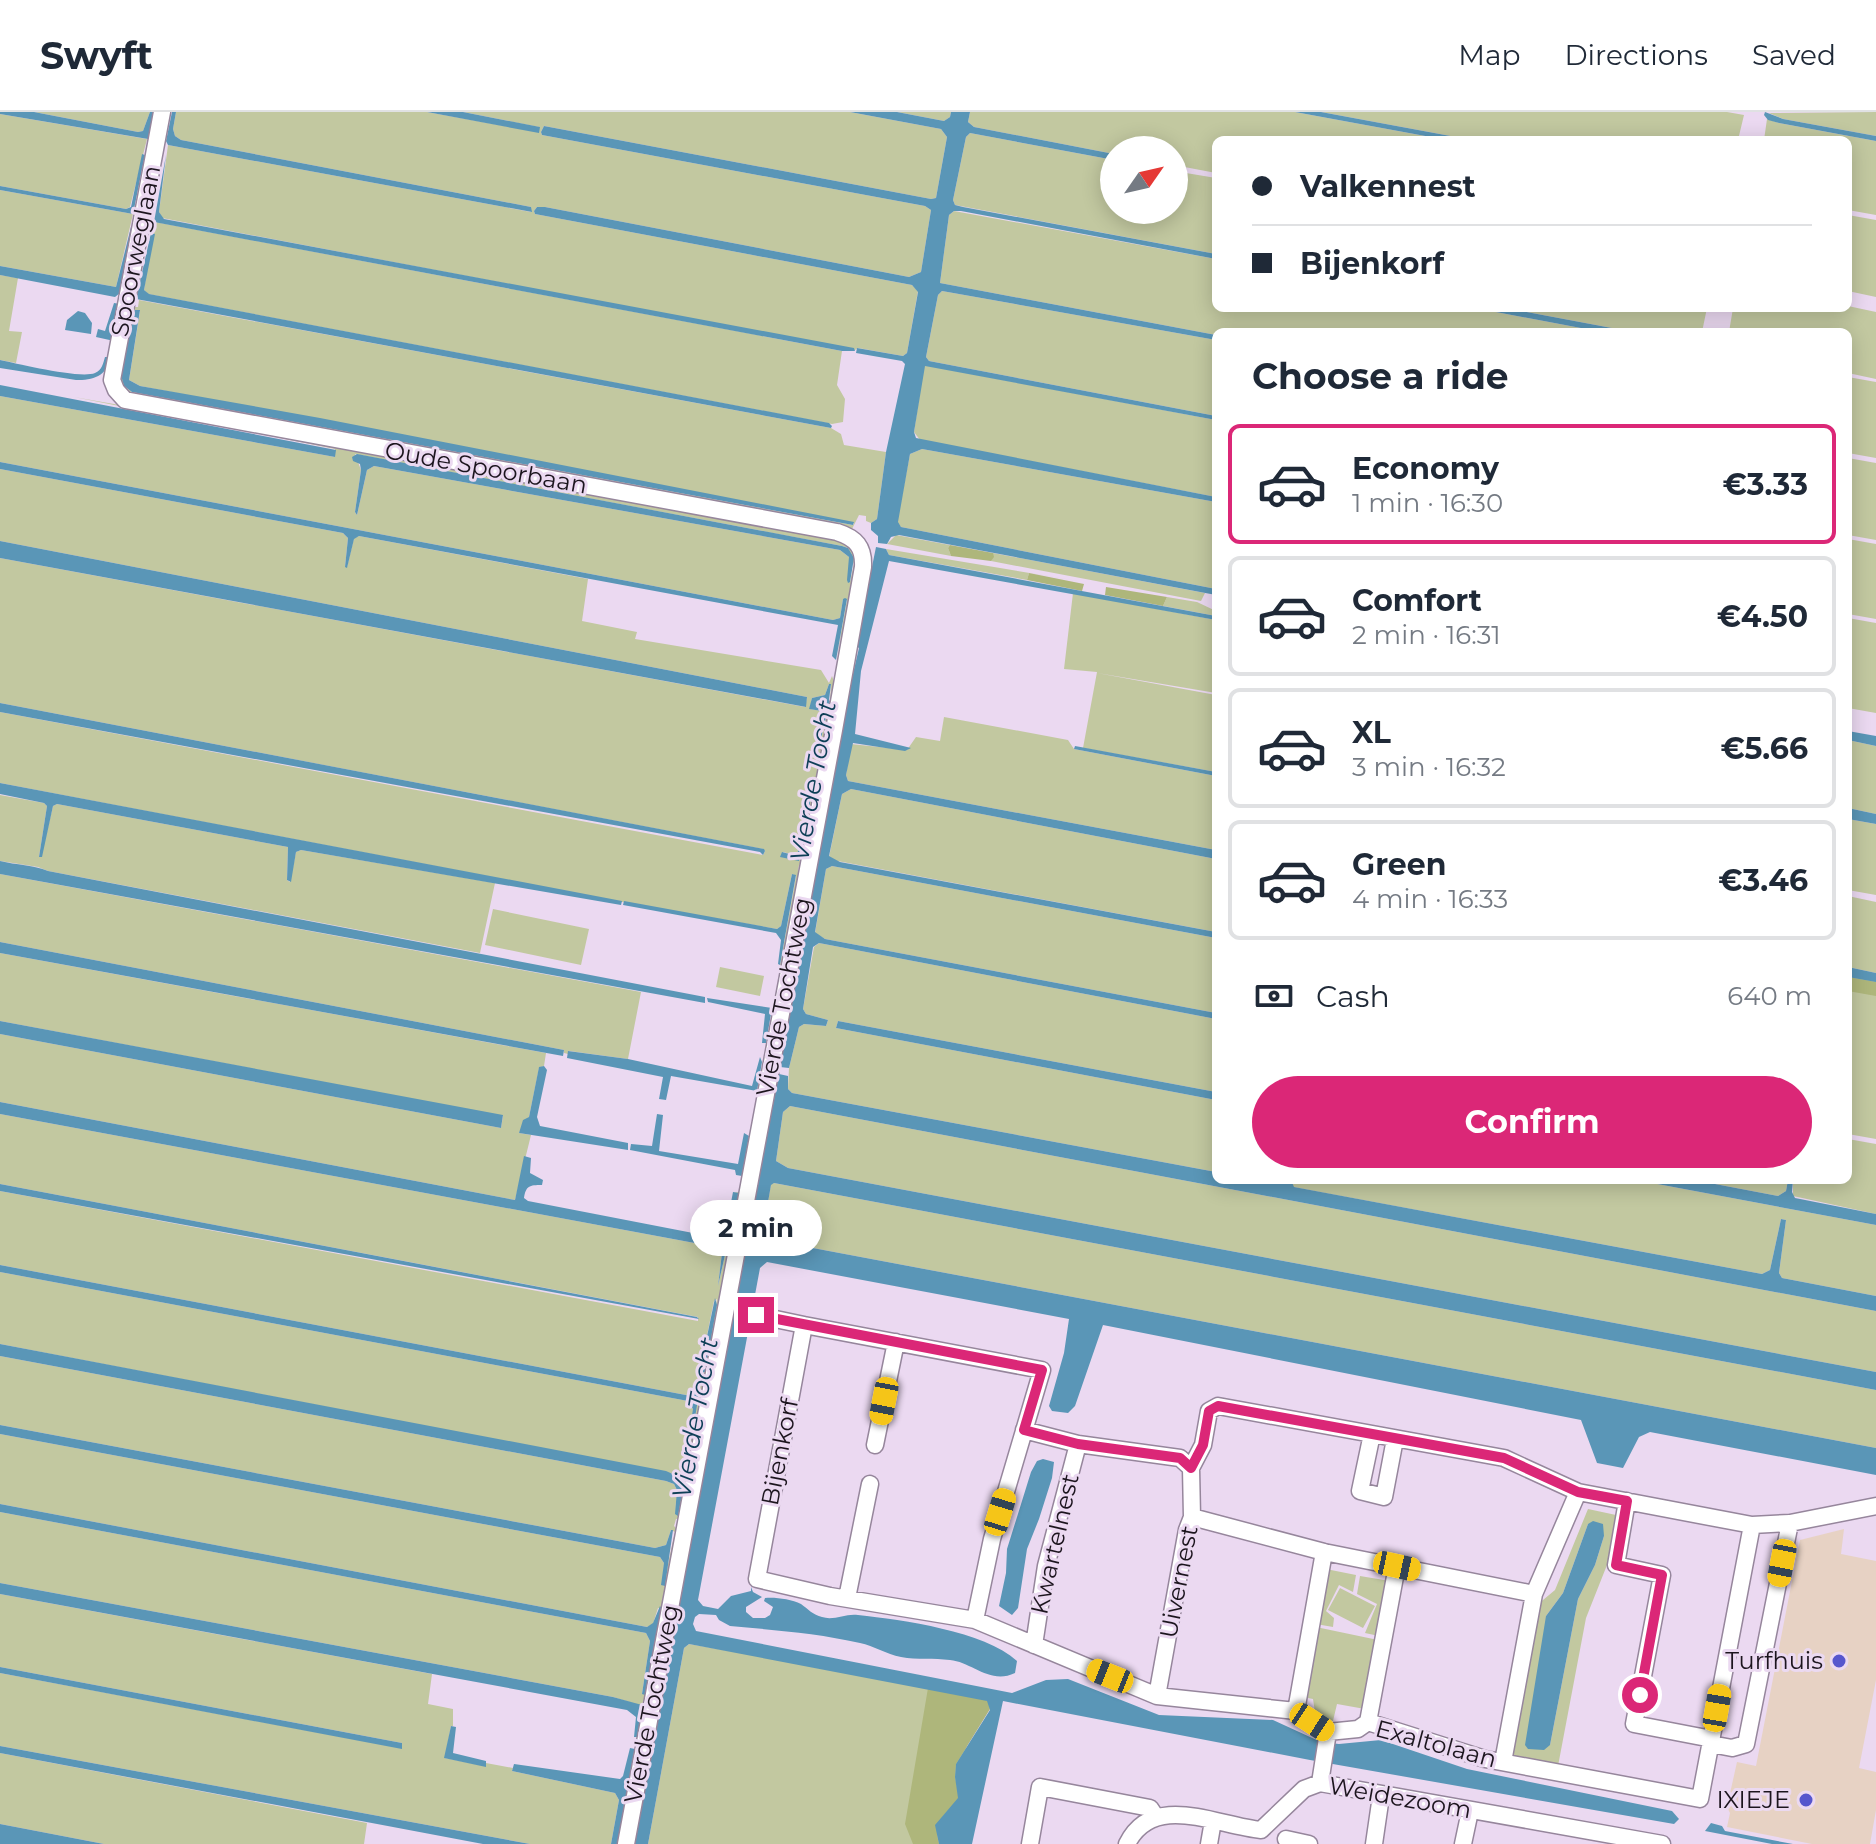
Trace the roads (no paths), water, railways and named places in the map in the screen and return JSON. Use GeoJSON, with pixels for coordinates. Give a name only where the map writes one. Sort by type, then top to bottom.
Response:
{"type":"FeatureCollection","features":[{"type":"Feature","properties":{"kind":"street","name":"Spoorweglaan"},"geometry":{"type":"LineString","coordinates":[[116,390],[112,380],[162,112]]}},
{"type":"Feature","properties":{"kind":"street","name":"Oude Spoorbaan"},"geometry":{"type":"LineString","coordinates":[[116,390],[131,403],[837,532],[857,543]]}},
{"type":"Feature","properties":{"kind":"street","name":"Vierde Tochtweg"},"geometry":{"type":"LineString","coordinates":[[626,1844],[681,1564],[863,567],[863,557],[857,543]]}},
{"type":"Feature","properties":{"kind":"street"},"geometry":{"type":"LineString","coordinates":[[756,1315],[1042,1370],[992,1539],[975,1620]]}},
{"type":"Feature","properties":{"kind":"street","name":"Bijenkorf"},"geometry":{"type":"LineString","coordinates":[[804,1325],[757,1579],[847,1598]]}},
{"type":"Feature","properties":{"kind":"street"},"geometry":{"type":"LineString","coordinates":[[875,1445],[896,1342]]}},
{"type":"Feature","properties":{"kind":"street"},"geometry":{"type":"LineString","coordinates":[[1024,1430],[1078,1444],[1180,1458],[1191,1468],[1203,1445],[1209,1411],[1218,1406],[1504,1458],[1578,1492],[1752,1525],[1790,1523],[1876,1506]]}},
{"type":"Feature","properties":{"kind":"street"},"geometry":{"type":"LineString","coordinates":[[1372,1434],[1360,1491],[1384,1497],[1395,1439]]}},
{"type":"Feature","properties":{"kind":"street","name":"Kwartelnest"},"geometry":{"type":"LineString","coordinates":[[1034,1645],[1046,1566],[1078,1444]]}},
{"type":"Feature","properties":{"kind":"street","name":"Uivernest"},"geometry":{"type":"LineString","coordinates":[[1157,1696],[1187,1530],[1192,1517],[1191,1468]]}},
{"type":"Feature","properties":{"kind":"street"},"geometry":{"type":"LineString","coordinates":[[870,1484],[847,1598],[975,1620],[1157,1696],[1296,1711],[1327,1736],[1320,1783]]}},
{"type":"Feature","properties":{"kind":"street"},"geometry":{"type":"LineString","coordinates":[[1503,1762],[1534,1594],[1578,1492]]}},
{"type":"Feature","properties":{"kind":"street"},"geometry":{"type":"LineString","coordinates":[[1627,1501],[1616,1565],[1662,1575],[1634,1724],[1732,1748],[1746,1744],[1790,1523]]}},
{"type":"Feature","properties":{"kind":"street"},"geometry":{"type":"LineString","coordinates":[[1192,1517],[1324,1552],[1534,1594]]}},
{"type":"Feature","properties":{"kind":"street"},"geometry":{"type":"LineString","coordinates":[[1711,1741],[1752,1525]]}},
{"type":"Feature","properties":{"kind":"street"},"geometry":{"type":"LineString","coordinates":[[1296,1711],[1324,1552]]}},
{"type":"Feature","properties":{"kind":"street"},"geometry":{"type":"LineString","coordinates":[[1368,1722],[1397,1566]]}},
{"type":"Feature","properties":{"kind":"street","name":"Exaltolaan"},"geometry":{"type":"LineString","coordinates":[[1327,1736],[1358,1729],[1368,1722],[1485,1759],[1700,1799],[1711,1741]]}},
{"type":"Feature","properties":{"kind":"street","name":"Weidezoom"},"geometry":{"type":"LineString","coordinates":[[1030,1844],[1040,1787],[1150,1808],[1156,1817],[1172,1813],[1261,1830],[1304,1789],[1320,1783],[1603,1839],[1662,1844]]}},
{"type":"Feature","properties":{"kind":"street"},"geometry":{"type":"LineString","coordinates":[[1374,1844],[1381,1796]]}},
{"type":"Feature","properties":{"kind":"street"},"geometry":{"type":"LineString","coordinates":[[1463,1844],[1470,1811]]}},
{"type":"Feature","properties":{"kind":"street"},"geometry":{"type":"LineString","coordinates":[[1127,1844],[1136,1831],[1156,1817]]}},
{"type":"Feature","properties":{"kind":"street"},"geometry":{"type":"LineString","coordinates":[[1209,1844],[1213,1821]]}},
{"type":"Feature","properties":{"kind":"street"},"geometry":{"type":"LineString","coordinates":[[1286,1839],[1309,1844]]}},
{"type":"Feature","properties":{"kind":"water"},"geometry":{"type":"Polygon","coordinates":[[[0,112],[34,112],[138,132],[143,131],[150,112],[154,112],[148,139],[0,112]]]}},
{"type":"Feature","properties":{"kind":"water"},"geometry":{"type":"Polygon","coordinates":[[[172,112],[176,112],[175,136],[181,140],[531,207],[532,212],[168,145],[166,141],[172,112]]]}},
{"type":"Feature","properties":{"kind":"water"},"geometry":{"type":"Polygon","coordinates":[[[427,112],[463,112],[540,127],[539,133],[427,112]]]}},
{"type":"Feature","properties":{"kind":"water"},"geometry":{"type":"Polygon","coordinates":[[[850,112],[897,112],[944,121],[951,112],[970,112],[968,122],[974,127],[1100,151],[1100,157],[970,133],[966,137],[953,200],[955,205],[963,207],[1212,253],[1212,258],[954,211],[949,215],[940,283],[1212,334],[1212,339],[942,291],[938,295],[926,357],[929,361],[1212,415],[1212,419],[925,366],[914,432],[916,438],[1212,496],[1212,501],[922,449],[910,454],[898,522],[901,527],[1212,588],[1212,594],[899,535],[891,537],[887,544],[878,543],[871,523],[877,519],[886,452],[905,364],[856,353],[857,348],[903,356],[907,353],[918,292],[912,285],[535,214],[534,211],[537,207],[545,207],[909,277],[921,272],[931,210],[925,206],[542,135],[541,132],[544,126],[931,199],[936,198],[947,137],[941,129],[850,112]]]}},
{"type":"Feature","properties":{"kind":"water"},"geometry":{"type":"Polygon","coordinates":[[[1295,112],[1321,112],[1450,136],[1425,136],[1295,112]]]}},
{"type":"Feature","properties":{"kind":"water"},"geometry":{"type":"Polygon","coordinates":[[[1765,112],[1783,119],[1876,136],[1876,141],[1779,123],[1768,120],[1765,112]]]}},
{"type":"Feature","properties":{"kind":"water"},"geometry":{"type":"Polygon","coordinates":[[[142,154],[145,155],[133,214],[0,190],[0,186],[126,209],[131,207],[142,154]]]}},
{"type":"Feature","properties":{"kind":"water"},"geometry":{"type":"Polygon","coordinates":[[[166,155],[159,212],[164,219],[854,348],[855,351],[154,222],[166,155]]]}},
{"type":"Feature","properties":{"kind":"water"},"geometry":{"type":"Polygon","coordinates":[[[131,227],[120,293],[115,297],[0,275],[0,266],[116,287],[131,227]]]}},
{"type":"Feature","properties":{"kind":"water"},"geometry":{"type":"Polygon","coordinates":[[[151,233],[155,234],[144,290],[149,294],[832,426],[136,299],[151,233]]]}},
{"type":"Feature","properties":{"kind":"water"},"geometry":{"type":"Polygon","coordinates":[[[114,303],[120,304],[114,341],[96,337],[98,329],[105,331],[114,303]]]}},
{"type":"Feature","properties":{"kind":"water"},"geometry":{"type":"Polygon","coordinates":[[[134,310],[140,310],[129,380],[140,386],[854,522],[853,525],[132,392],[124,386],[121,375],[134,310]]]}},
{"type":"Feature","properties":{"kind":"water"},"geometry":{"type":"Polygon","coordinates":[[[78,311],[85,313],[92,323],[91,334],[65,330],[67,320],[78,311]]]}},
{"type":"Feature","properties":{"kind":"water"},"geometry":{"type":"Polygon","coordinates":[[[1496,312],[1526,312],[1612,328],[1581,328],[1496,312]]]}},
{"type":"Feature","properties":{"kind":"water"},"geometry":{"type":"Polygon","coordinates":[[[105,357],[108,357],[108,363],[103,373],[82,380],[0,368],[0,360],[87,374],[99,370],[105,357]]]}},
{"type":"Feature","properties":{"kind":"water"},"geometry":{"type":"Polygon","coordinates":[[[0,385],[336,450],[335,457],[0,396],[0,385]]]}},
{"type":"Feature","properties":{"kind":"water"},"geometry":{"type":"Polygon","coordinates":[[[357,454],[842,546],[848,548],[854,558],[850,582],[847,580],[849,557],[840,550],[374,466],[367,470],[357,515],[361,470],[360,464],[352,457],[357,454]]]}},
{"type":"Feature","properties":{"kind":"water"},"geometry":{"type":"Polygon","coordinates":[[[0,462],[833,620],[840,618],[845,598],[836,660],[832,656],[838,625],[359,536],[354,539],[347,568],[348,538],[343,533],[0,469],[0,462]]]}},
{"type":"Feature","properties":{"kind":"water"},"geometry":{"type":"Polygon","coordinates":[[[0,541],[807,697],[806,707],[0,558],[0,541]]]}},
{"type":"Feature","properties":{"kind":"water"},"geometry":{"type":"Polygon","coordinates":[[[876,547],[886,549],[889,555],[1212,615],[1212,619],[889,561],[861,671],[855,734],[911,748],[905,751],[853,743],[846,775],[848,781],[1212,849],[1212,858],[851,789],[842,794],[829,856],[840,862],[1212,931],[1212,937],[832,866],[826,869],[815,932],[825,939],[1212,1012],[1212,1018],[819,943],[813,947],[803,1009],[806,1014],[828,1020],[826,1026],[804,1024],[799,1027],[789,1068],[780,1067],[842,716],[827,713],[817,755],[822,711],[809,709],[812,698],[825,695],[829,684],[832,704],[848,695],[859,648],[856,646],[876,547]]]}},
{"type":"Feature","properties":{"kind":"water"},"geometry":{"type":"Polygon","coordinates":[[[0,703],[765,851],[763,855],[0,712],[0,703]]]}},
{"type":"Feature","properties":{"kind":"water"},"geometry":{"type":"Polygon","coordinates":[[[1852,732],[1876,736],[1876,746],[1852,741],[1852,732]]]}},
{"type":"Feature","properties":{"kind":"water"},"geometry":{"type":"Polygon","coordinates":[[[1075,746],[1212,771],[1212,775],[1074,749],[1075,746]]]}},
{"type":"Feature","properties":{"kind":"water"},"geometry":{"type":"Polygon","coordinates":[[[812,781],[799,861],[780,857],[782,852],[797,856],[812,781]]]}},
{"type":"Feature","properties":{"kind":"water"},"geometry":{"type":"Polygon","coordinates":[[[0,783],[622,901],[621,905],[301,850],[296,852],[291,882],[287,880],[288,847],[57,804],[53,806],[42,857],[39,857],[47,806],[0,794],[0,783]]]}},
{"type":"Feature","properties":{"kind":"water"},"geometry":{"type":"Polygon","coordinates":[[[1852,809],[1876,814],[1876,824],[1852,820],[1852,809]]]}},
{"type":"Feature","properties":{"kind":"water"},"geometry":{"type":"Polygon","coordinates":[[[0,861],[705,997],[705,1003],[0,874],[0,861]]]}},
{"type":"Feature","properties":{"kind":"water"},"geometry":{"type":"Polygon","coordinates":[[[792,874],[796,875],[780,965],[781,940],[776,933],[623,905],[624,901],[777,929],[781,926],[792,874]]]}},
{"type":"Feature","properties":{"kind":"water"},"geometry":{"type":"Polygon","coordinates":[[[0,942],[564,1050],[563,1056],[0,953],[0,942]]]}},
{"type":"Feature","properties":{"kind":"water"},"geometry":{"type":"Polygon","coordinates":[[[1852,968],[1876,973],[1876,982],[1852,978],[1852,968]]]}},
{"type":"Feature","properties":{"kind":"water"},"geometry":{"type":"Polygon","coordinates":[[[707,998],[772,1008],[766,1043],[762,1043],[765,1014],[708,1002],[707,998]]]}},
{"type":"Feature","properties":{"kind":"water"},"geometry":{"type":"Polygon","coordinates":[[[0,1021],[503,1115],[501,1128],[0,1034],[0,1021]]]}},
{"type":"Feature","properties":{"kind":"water"},"geometry":{"type":"Polygon","coordinates":[[[838,1021],[1212,1091],[1212,1099],[836,1028],[838,1021]]]}},
{"type":"Feature","properties":{"kind":"water"},"geometry":{"type":"Polygon","coordinates":[[[568,1051],[628,1059],[752,1086],[760,1057],[762,1062],[757,1091],[671,1076],[666,1100],[659,1099],[663,1077],[567,1058],[568,1051]]]}},
{"type":"Feature","properties":{"kind":"water"},"geometry":{"type":"Polygon","coordinates":[[[544,1066],[547,1070],[537,1117],[540,1126],[628,1143],[628,1150],[519,1133],[523,1120],[529,1117],[539,1067],[544,1066]]]}},
{"type":"Feature","properties":{"kind":"water"},"geometry":{"type":"Polygon","coordinates":[[[779,1074],[788,1076],[788,1089],[792,1093],[1212,1171],[1212,1184],[1293,1184],[1294,1187],[1762,1274],[1770,1270],[1781,1219],[1786,1220],[1779,1273],[1782,1278],[1876,1296],[1876,1311],[790,1106],[783,1112],[776,1161],[788,1168],[1876,1372],[1876,1390],[774,1183],[771,1185],[762,1236],[1876,1448],[1876,1475],[1650,1432],[1639,1437],[1623,1468],[1597,1463],[1581,1420],[1103,1325],[1075,1406],[1068,1413],[1052,1411],[1049,1406],[1064,1353],[1069,1319],[767,1262],[760,1268],[698,1600],[703,1606],[718,1609],[731,1596],[751,1591],[751,1587],[762,1597],[746,1607],[746,1612],[753,1618],[770,1615],[773,1607],[764,1601],[765,1598],[773,1598],[797,1602],[826,1618],[858,1615],[942,1629],[1003,1651],[1017,1661],[1015,1673],[989,1675],[958,1662],[901,1657],[844,1640],[730,1626],[716,1615],[699,1614],[695,1617],[693,1624],[696,1631],[1012,1693],[1046,1680],[1068,1679],[1159,1715],[1273,1720],[1321,1742],[1339,1744],[1381,1740],[1467,1769],[1672,1811],[1679,1819],[1674,1824],[1310,1760],[1003,1701],[972,1844],[939,1844],[935,1825],[958,1798],[956,1764],[990,1710],[987,1701],[689,1644],[684,1648],[648,1844],[635,1844],[779,1074]]]}},
{"type":"Feature","properties":{"kind":"water"},"geometry":{"type":"Polygon","coordinates":[[[0,1102],[515,1200],[524,1156],[531,1158],[530,1173],[543,1180],[542,1185],[527,1189],[524,1198],[528,1201],[724,1239],[733,1192],[739,1193],[718,1286],[722,1253],[716,1247],[0,1114],[0,1102]]]}},
{"type":"Feature","properties":{"kind":"water"},"geometry":{"type":"Polygon","coordinates":[[[657,1114],[663,1115],[659,1151],[738,1164],[744,1133],[749,1136],[742,1176],[736,1175],[735,1170],[630,1150],[631,1144],[652,1146],[657,1114]]]}},
{"type":"Feature","properties":{"kind":"water"},"geometry":{"type":"Polygon","coordinates":[[[0,1184],[697,1317],[699,1319],[0,1191],[0,1184]]]}},
{"type":"Feature","properties":{"kind":"water"},"geometry":{"type":"Polygon","coordinates":[[[1657,1184],[1715,1184],[1778,1196],[1786,1191],[1787,1184],[1793,1184],[1795,1198],[1876,1214],[1876,1225],[1657,1184]]]}},
{"type":"Feature","properties":{"kind":"water"},"geometry":{"type":"Polygon","coordinates":[[[0,1265],[691,1396],[700,1387],[688,1460],[685,1460],[693,1409],[688,1401],[0,1272],[0,1265]]]}},
{"type":"Feature","properties":{"kind":"water"},"geometry":{"type":"Polygon","coordinates":[[[715,1298],[717,1305],[705,1372],[701,1373],[700,1370],[715,1298]]]}},
{"type":"Feature","properties":{"kind":"water"},"geometry":{"type":"Polygon","coordinates":[[[0,1344],[675,1475],[682,1473],[685,1478],[678,1516],[675,1514],[677,1490],[674,1484],[666,1481],[0,1356],[0,1344]]]}},
{"type":"Feature","properties":{"kind":"water"},"geometry":{"type":"Polygon","coordinates":[[[0,1425],[655,1548],[666,1545],[673,1530],[665,1586],[661,1585],[664,1563],[660,1557],[0,1434],[0,1425]]]}},
{"type":"Feature","properties":{"kind":"water"},"geometry":{"type":"Polygon","coordinates":[[[1037,1461],[1054,1462],[1052,1478],[1027,1549],[1018,1608],[1012,1615],[999,1606],[1007,1549],[1031,1472],[1037,1461]]]}},
{"type":"Feature","properties":{"kind":"water"},"geometry":{"type":"Polygon","coordinates":[[[0,1504],[647,1627],[653,1623],[660,1606],[662,1609],[646,1692],[642,1694],[650,1641],[646,1633],[0,1512],[0,1504]]]}},
{"type":"Feature","properties":{"kind":"water"},"geometry":{"type":"Polygon","coordinates":[[[1593,1521],[1603,1524],[1604,1536],[1595,1565],[1578,1599],[1550,1745],[1544,1750],[1528,1749],[1525,1745],[1546,1616],[1563,1593],[1588,1524],[1593,1521]]]}},
{"type":"Feature","properties":{"kind":"water"},"geometry":{"type":"Polygon","coordinates":[[[0,1583],[613,1697],[644,1708],[638,1737],[634,1737],[636,1717],[627,1710],[0,1594],[0,1583]]]}},
{"type":"Feature","properties":{"kind":"water"},"geometry":{"type":"Polygon","coordinates":[[[0,1667],[402,1743],[402,1749],[0,1673],[0,1667]]]}},
{"type":"Feature","properties":{"kind":"water"},"geometry":{"type":"Polygon","coordinates":[[[451,1726],[456,1727],[453,1753],[486,1761],[486,1767],[444,1758],[451,1726]]]}},
{"type":"Feature","properties":{"kind":"water"},"geometry":{"type":"Polygon","coordinates":[[[0,1746],[530,1844],[483,1844],[0,1753],[0,1746]]]}},
{"type":"Feature","properties":{"kind":"water"},"geometry":{"type":"Polygon","coordinates":[[[630,1748],[635,1749],[634,1760],[619,1844],[611,1844],[619,1800],[615,1793],[512,1771],[514,1764],[620,1779],[630,1748]]]}},
{"type":"Feature","properties":{"kind":"water"},"geometry":{"type":"Polygon","coordinates":[[[1711,1823],[1722,1826],[1725,1831],[1793,1844],[1772,1844],[1705,1831],[1711,1823]]]}},
{"type":"Feature","properties":{"kind":"water"},"geometry":{"type":"Polygon","coordinates":[[[0,1824],[104,1844],[0,1844],[0,1824]]]}},
{"type":"Feature","properties":{"kind":"place","name":"Turfhuis"},"geometry":{"type":"Point","coordinates":[1839,1661]}},
{"type":"Feature","properties":{"kind":"place","name":"IXIEJE"},"geometry":{"type":"Point","coordinates":[1806,1800]}},
{"type":"Feature","properties":{"kind":"water label","name":"Vierde Tocht"},"geometry":{"type":"Point","coordinates":[813,781]}},
{"type":"Feature","properties":{"kind":"water label","name":"Vierde Tocht"},"geometry":{"type":"Point","coordinates":[695,1418]}}]}
